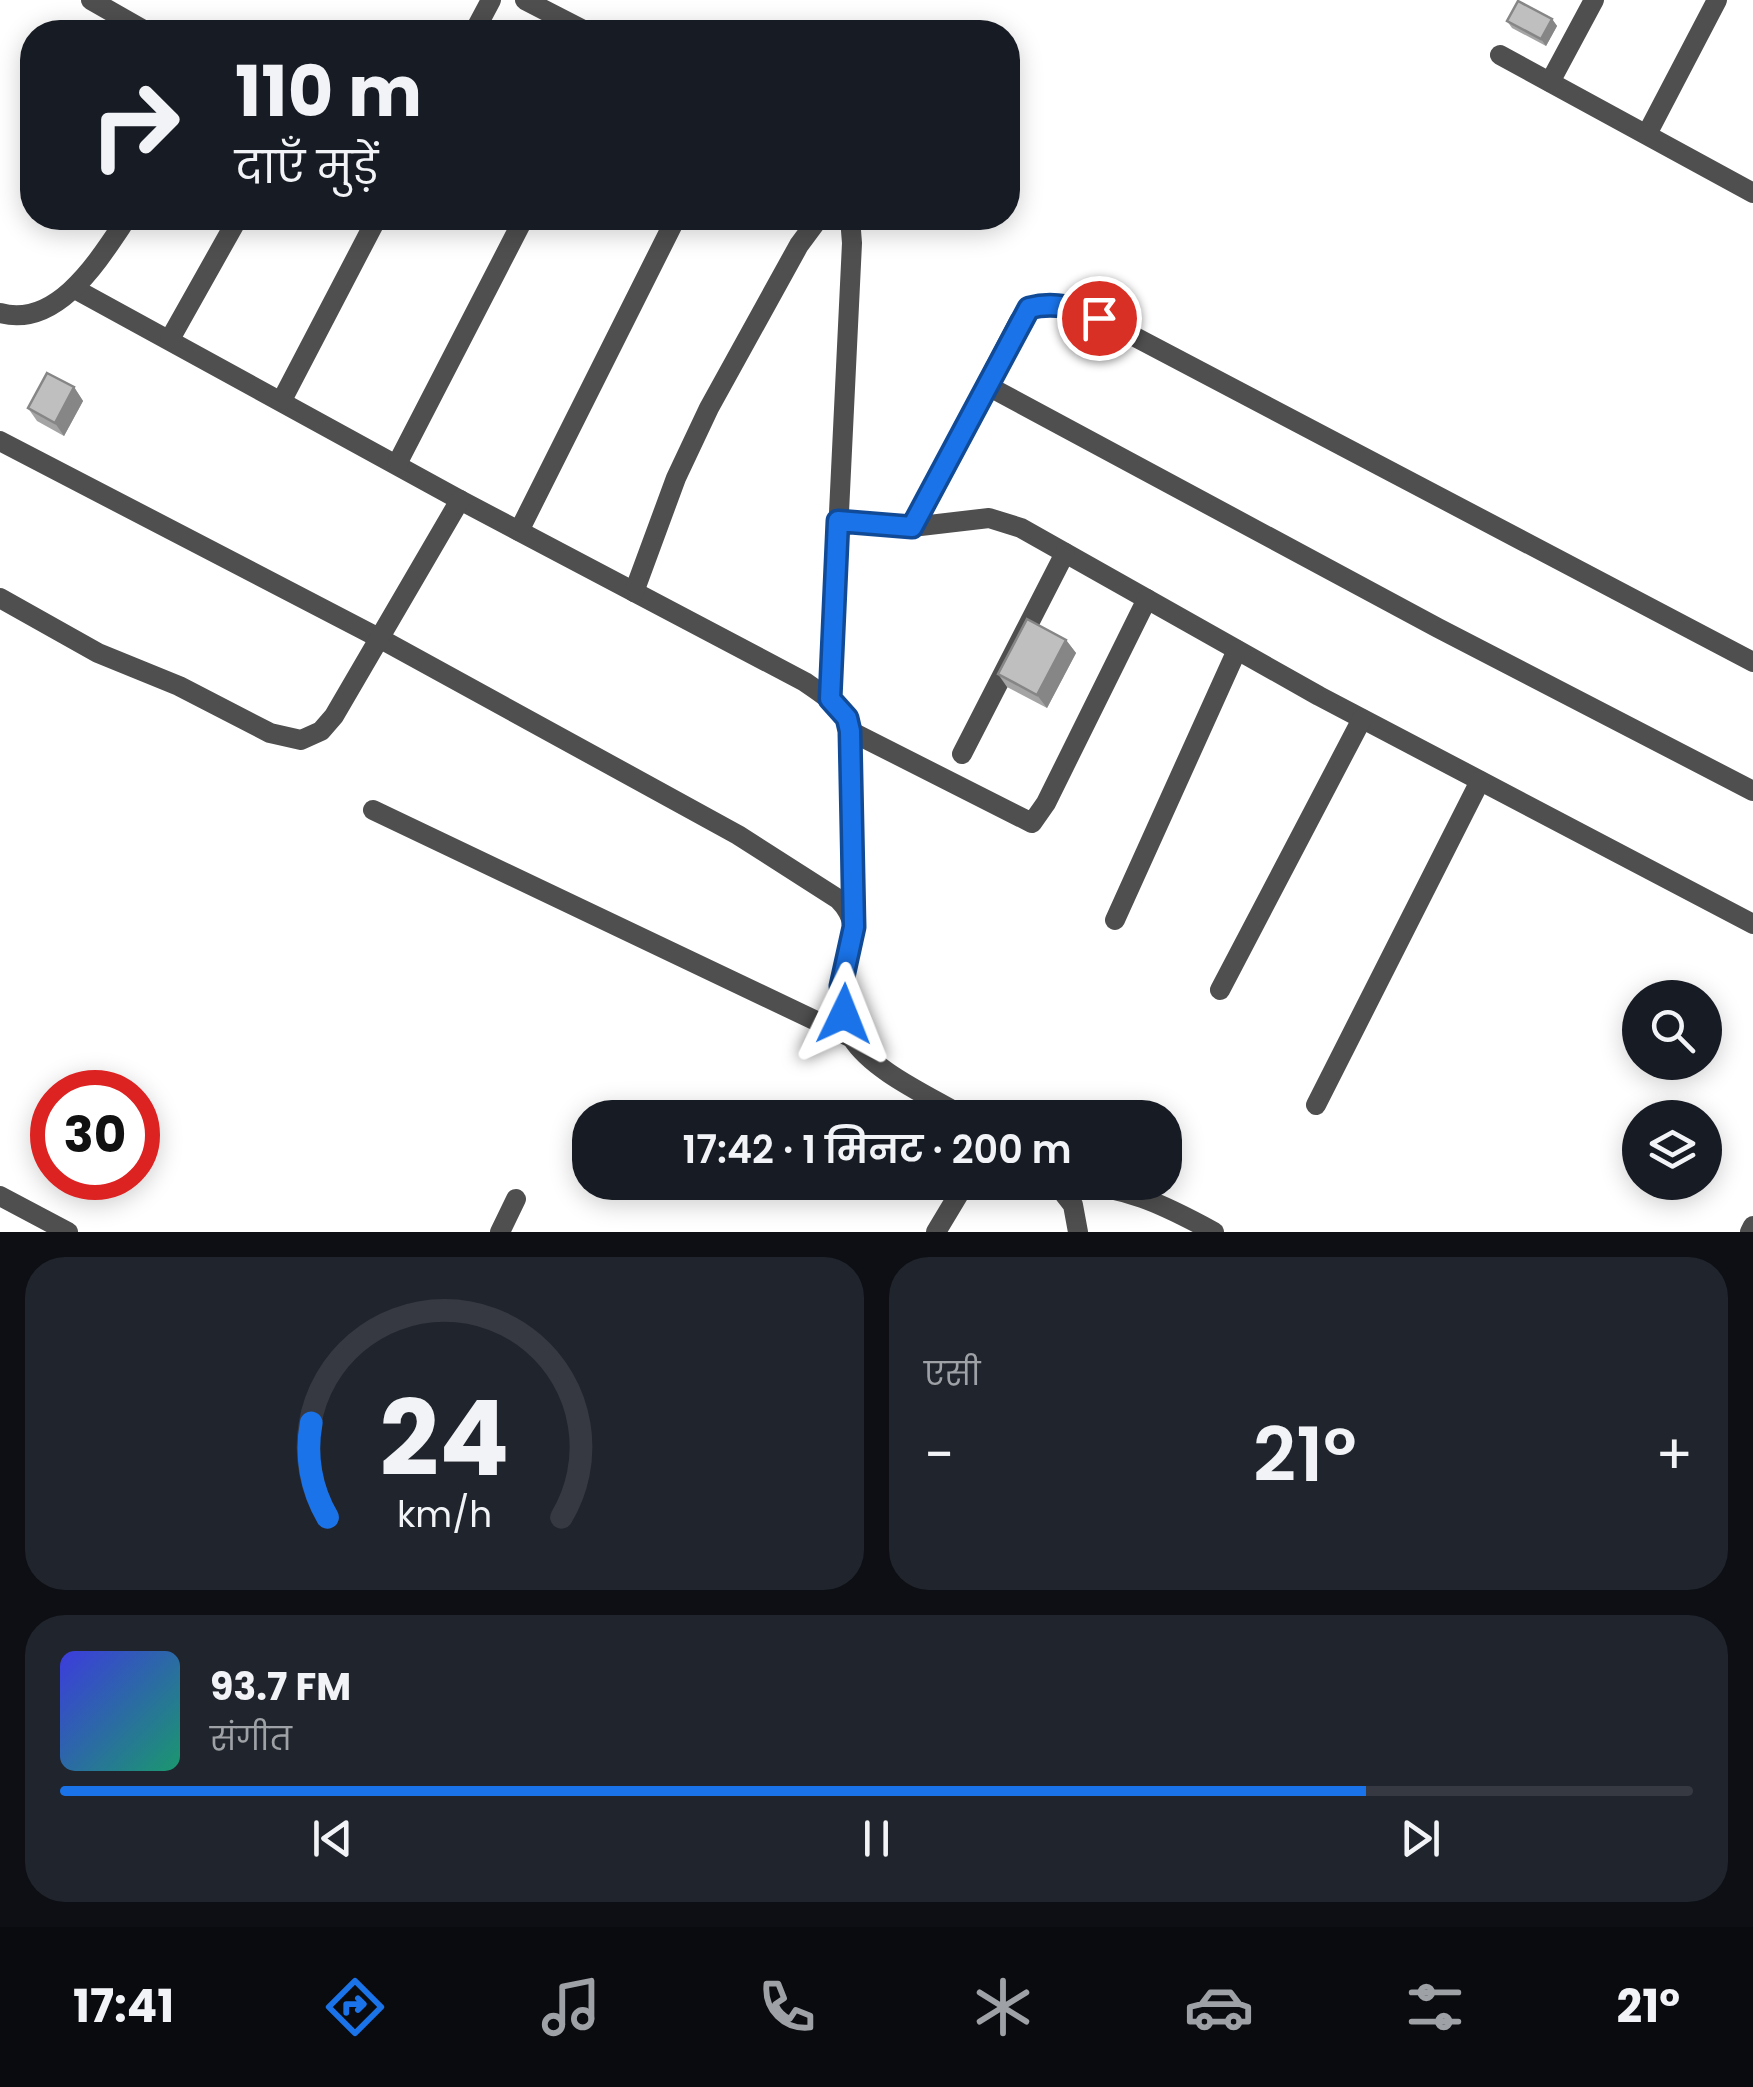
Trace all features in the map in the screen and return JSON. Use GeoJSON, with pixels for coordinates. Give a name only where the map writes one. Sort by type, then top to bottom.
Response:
{"type":"FeatureCollection","features":[{"type":"Feature","properties":{"kind":"street"},"geometry":{"type":"LineString","coordinates":[[91,0],[125,20]]}},
{"type":"Feature","properties":{"kind":"street"},"geometry":{"type":"LineString","coordinates":[[526,0],[565,20]]}},
{"type":"Feature","properties":{"kind":"street"},"geometry":{"type":"LineString","coordinates":[[1550,82],[1594,0]]}},
{"type":"Feature","properties":{"kind":"street"},"geometry":{"type":"LineString","coordinates":[[1646,134],[1717,0]]}},
{"type":"Feature","properties":{"kind":"street"},"geometry":{"type":"LineString","coordinates":[[1500,54],[1751,186]]}},
{"type":"Feature","properties":{"kind":"street"},"geometry":{"type":"LineString","coordinates":[[0,313],[17,318],[36,312],[75,289],[119,230]]}},
{"type":"Feature","properties":{"kind":"street"},"geometry":{"type":"LineString","coordinates":[[170,339],[231,230]]}},
{"type":"Feature","properties":{"kind":"street"},"geometry":{"type":"LineString","coordinates":[[282,400],[371,230]]}},
{"type":"Feature","properties":{"kind":"street"},"geometry":{"type":"LineString","coordinates":[[397,464],[518,230]]}},
{"type":"Feature","properties":{"kind":"street"},"geometry":{"type":"LineString","coordinates":[[519,531],[670,230]]}},
{"type":"Feature","properties":{"kind":"street"},"geometry":{"type":"LineString","coordinates":[[634,592],[676,478],[708,408],[811,230]]}},
{"type":"Feature","properties":{"kind":"street"},"geometry":{"type":"LineString","coordinates":[[830,699],[851,230]]}},
{"type":"Feature","properties":{"kind":"street"},"geometry":{"type":"LineString","coordinates":[[75,289],[460,500],[805,682],[830,699],[847,718],[850,731],[852,942],[841,986],[844,1014],[852,1038],[874,1063],[936,1100]]}},
{"type":"Feature","properties":{"kind":"street"},"geometry":{"type":"LineString","coordinates":[[912,527],[1029,308],[1067,305],[1099,318],[1753,662]]}},
{"type":"Feature","properties":{"kind":"street"},"geometry":{"type":"LineString","coordinates":[[986,386],[1753,791]]}},
{"type":"Feature","properties":{"kind":"street"},"geometry":{"type":"LineString","coordinates":[[0,441],[378,638],[778,858],[851,912]]}},
{"type":"Feature","properties":{"kind":"street"},"geometry":{"type":"LineString","coordinates":[[0,598],[98,653],[179,686],[270,733],[301,740],[320,731],[334,716],[460,500]]}},
{"type":"Feature","properties":{"kind":"street"},"geometry":{"type":"LineString","coordinates":[[838,521],[912,527],[1002,520],[1362,719],[1753,924]]}},
{"type":"Feature","properties":{"kind":"street"},"geometry":{"type":"LineString","coordinates":[[962,754],[1066,553]]}},
{"type":"Feature","properties":{"kind":"street"},"geometry":{"type":"LineString","coordinates":[[850,731],[1032,823],[1148,600]]}},
{"type":"Feature","properties":{"kind":"street"},"geometry":{"type":"LineString","coordinates":[[1115,920],[1237,650]]}},
{"type":"Feature","properties":{"kind":"street"},"geometry":{"type":"LineString","coordinates":[[1220,990],[1362,719]]}},
{"type":"Feature","properties":{"kind":"street"},"geometry":{"type":"LineString","coordinates":[[1316,1104],[1480,781]]}},
{"type":"Feature","properties":{"kind":"street"},"geometry":{"type":"LineString","coordinates":[[374,810],[852,1038]]}},
{"type":"Feature","properties":{"kind":"street"},"geometry":{"type":"LineString","coordinates":[[0,1196],[68,1232]]}},
{"type":"Feature","properties":{"kind":"street"},"geometry":{"type":"LineString","coordinates":[[500,1232],[516,1199]]}},
{"type":"Feature","properties":{"kind":"street"},"geometry":{"type":"LineString","coordinates":[[936,1232],[955,1200]]}},
{"type":"Feature","properties":{"kind":"street"},"geometry":{"type":"LineString","coordinates":[[1070,1200],[1078,1232]]}},
{"type":"Feature","properties":{"kind":"street"},"geometry":{"type":"LineString","coordinates":[[1155,1200],[1214,1232]]}},
{"type":"Feature","properties":{"kind":"building"},"geometry":{"type":"Polygon","coordinates":[[[1518,1],[1552,19],[1541,39],[1507,21],[1518,1]]]}},
{"type":"Feature","properties":{"kind":"building"},"geometry":{"type":"Polygon","coordinates":[[[47,373],[74,387],[55,423],[28,408],[47,373]]]}},
{"type":"Feature","properties":{"kind":"building"},"geometry":{"type":"Polygon","coordinates":[[[1027,619],[1066,640],[1037,695],[998,674],[1027,619]]]}},
{"type":"Feature","properties":{"kind":"route"},"geometry":{"type":"LineString","coordinates":[[844,1014],[841,986],[854,927],[850,731],[847,718],[830,699],[838,521],[912,527],[1029,308],[1067,305],[1099,318]]}}]}
